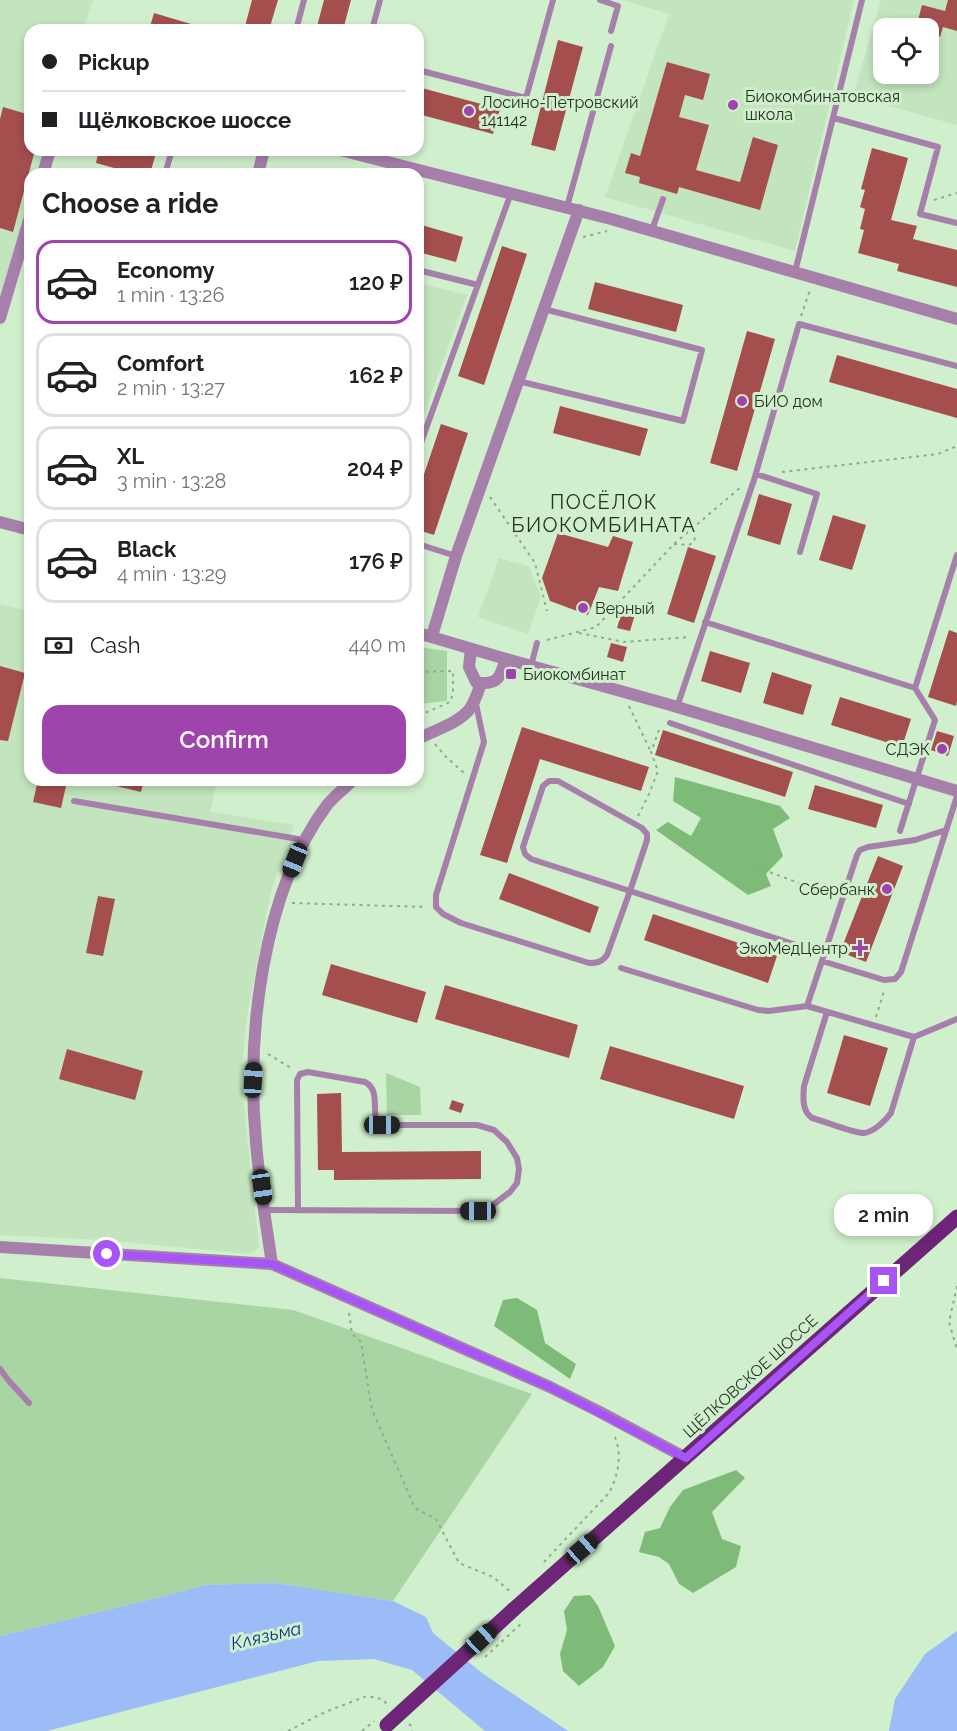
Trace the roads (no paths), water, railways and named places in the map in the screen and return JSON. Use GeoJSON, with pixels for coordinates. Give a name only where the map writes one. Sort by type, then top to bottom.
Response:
{"type":"FeatureCollection","features":[{"type":"Feature","properties":{"kind":"main road","name":"ЩЁЛКОВСКОЕ ШОССЕ"},"geometry":{"type":"LineString","coordinates":[[383,1724],[511,1604],[686,1458],[957,1216]]}},
{"type":"Feature","properties":{"kind":"street"},"geometry":{"type":"LineString","coordinates":[[364,156],[413,168]]}},
{"type":"Feature","properties":{"kind":"street"},"geometry":{"type":"LineString","coordinates":[[424,171],[652,230],[957,319]]}},
{"type":"Feature","properties":{"kind":"street"},"geometry":{"type":"LineString","coordinates":[[432,636],[456,556],[483,486],[544,309],[573,209]]}},
{"type":"Feature","properties":{"kind":"street"},"geometry":{"type":"LineString","coordinates":[[0,318],[24,237]]}},
{"type":"Feature","properties":{"kind":"street"},"geometry":{"type":"LineString","coordinates":[[0,522],[24,528]]}},
{"type":"Feature","properties":{"kind":"street"},"geometry":{"type":"LineString","coordinates":[[424,634],[672,706],[957,793]]}},
{"type":"Feature","properties":{"kind":"street"},"geometry":{"type":"LineString","coordinates":[[471,649],[469,667],[476,682],[492,683],[499,678],[506,659]]}},
{"type":"Feature","properties":{"kind":"street"},"geometry":{"type":"LineString","coordinates":[[424,733],[459,719],[469,710],[481,683]]}},
{"type":"Feature","properties":{"kind":"street"},"geometry":{"type":"LineString","coordinates":[[272,1264],[256,1142],[249,1046],[256,1027],[266,955],[278,902],[304,840],[328,803],[346,786]]}},
{"type":"Feature","properties":{"kind":"street"},"geometry":{"type":"LineString","coordinates":[[0,1247],[272,1264],[550,1387],[686,1458]]}},
{"type":"Feature","properties":{"kind":"lane"},"geometry":{"type":"LineString","coordinates":[[298,24],[304,0]]}},
{"type":"Feature","properties":{"kind":"lane"},"geometry":{"type":"LineString","coordinates":[[374,24],[380,0]]}},
{"type":"Feature","properties":{"kind":"lane"},"geometry":{"type":"LineString","coordinates":[[424,72],[526,98],[553,0]]}},
{"type":"Feature","properties":{"kind":"lane"},"geometry":{"type":"LineString","coordinates":[[600,0],[618,6],[611,31]]}},
{"type":"Feature","properties":{"kind":"lane"},"geometry":{"type":"LineString","coordinates":[[795,273],[862,0]]}},
{"type":"Feature","properties":{"kind":"lane"},"geometry":{"type":"LineString","coordinates":[[573,209],[610,46]]}},
{"type":"Feature","properties":{"kind":"lane"},"geometry":{"type":"LineString","coordinates":[[834,118],[938,147],[920,214],[957,223]]}},
{"type":"Feature","properties":{"kind":"lane"},"geometry":{"type":"LineString","coordinates":[[424,434],[511,192]]}},
{"type":"Feature","properties":{"kind":"lane"},"geometry":{"type":"LineString","coordinates":[[652,230],[663,199]]}},
{"type":"Feature","properties":{"kind":"lane"},"geometry":{"type":"LineString","coordinates":[[424,272],[478,285]]}},
{"type":"Feature","properties":{"kind":"lane"},"geometry":{"type":"LineString","coordinates":[[518,381],[683,421],[702,350],[544,309]]}},
{"type":"Feature","properties":{"kind":"lane"},"geometry":{"type":"LineString","coordinates":[[672,706],[700,636],[755,477],[798,324],[957,366]]}},
{"type":"Feature","properties":{"kind":"lane"},"geometry":{"type":"LineString","coordinates":[[755,477],[817,494],[800,552]]}},
{"type":"Feature","properties":{"kind":"lane"},"geometry":{"type":"LineString","coordinates":[[424,546],[456,556]]}},
{"type":"Feature","properties":{"kind":"lane"},"geometry":{"type":"LineString","coordinates":[[915,688],[957,555]]}},
{"type":"Feature","properties":{"kind":"lane"},"geometry":{"type":"LineString","coordinates":[[705,622],[915,688],[935,720],[900,831]]}},
{"type":"Feature","properties":{"kind":"lane"},"geometry":{"type":"LineString","coordinates":[[531,666],[537,643]]}},
{"type":"Feature","properties":{"kind":"lane"},"geometry":{"type":"LineString","coordinates":[[475,700],[484,742],[436,895],[436,907],[442,914],[460,923],[589,963],[598,963],[607,955],[630,891],[647,840],[647,834],[642,828],[558,781],[549,781],[543,786],[523,847],[525,854],[531,859],[630,891],[823,957],[884,980],[895,979],[901,972],[957,793]]}},
{"type":"Feature","properties":{"kind":"lane"},"geometry":{"type":"LineString","coordinates":[[670,723],[909,804]]}},
{"type":"Feature","properties":{"kind":"lane"},"geometry":{"type":"LineString","coordinates":[[74,801],[304,840]]}},
{"type":"Feature","properties":{"kind":"lane"},"geometry":{"type":"LineString","coordinates":[[807,1006],[860,850],[915,840],[946,830]]}},
{"type":"Feature","properties":{"kind":"lane"},"geometry":{"type":"LineString","coordinates":[[621,968],[758,1010],[769,1011],[807,1006],[914,1037],[957,1018]]}},
{"type":"Feature","properties":{"kind":"lane"},"geometry":{"type":"LineString","coordinates":[[827,1012],[804,1086],[805,1110],[812,1118],[861,1132],[871,1131],[891,1113],[914,1037]]}},
{"type":"Feature","properties":{"kind":"lane"},"geometry":{"type":"LineString","coordinates":[[265,1210],[478,1211],[494,1204],[510,1192],[517,1182],[519,1169],[517,1158],[507,1142],[494,1130],[477,1125],[382,1125],[377,1123],[372,1085],[308,1072],[300,1074],[297,1080],[298,1210]]}},
{"type":"Feature","properties":{"kind":"lane"},"geometry":{"type":"LineString","coordinates":[[0,1369],[29,1403]]}},
{"type":"Feature","properties":{"kind":"water","name":"Клязьма"},"geometry":{"type":"Polygon","coordinates":[[[276,1583],[393,1601],[426,1617],[433,1633],[482,1673],[568,1731],[485,1731],[412,1670],[374,1659],[318,1661],[47,1731],[0,1731],[0,1636],[205,1585],[276,1583]]]}},
{"type":"Feature","properties":{"kind":"water"},"geometry":{"type":"Polygon","coordinates":[[[957,1631],[957,1731],[889,1731],[895,1699],[925,1654],[957,1631]]]}},
{"type":"Feature","properties":{"kind":"place","name":"Биокомбинатовская школа"},"geometry":{"type":"Point","coordinates":[733,105]}},
{"type":"Feature","properties":{"kind":"place","name":"Лосино-Петровский 141142"},"geometry":{"type":"Point","coordinates":[469,111]}},
{"type":"Feature","properties":{"kind":"place","name":"БИО дом"},"geometry":{"type":"Point","coordinates":[742,401]}},
{"type":"Feature","properties":{"kind":"place","name":"Верный"},"geometry":{"type":"Point","coordinates":[583,608]}},
{"type":"Feature","properties":{"kind":"place","name":"Биокомбинат"},"geometry":{"type":"Point","coordinates":[511,674]}},
{"type":"Feature","properties":{"kind":"place","name":"СДЭК"},"geometry":{"type":"Point","coordinates":[942,749]}},
{"type":"Feature","properties":{"kind":"place","name":"Сбербанк"},"geometry":{"type":"Point","coordinates":[887,889]}},
{"type":"Feature","properties":{"kind":"place","name":"ЭкоМедЦентр"},"geometry":{"type":"Point","coordinates":[860,948]}},
{"type":"Feature","properties":{"kind":"district","name":"ПОСЁЛОК БИОКОМБИНАТА"},"geometry":{"type":"Point","coordinates":[604,514]}}]}
